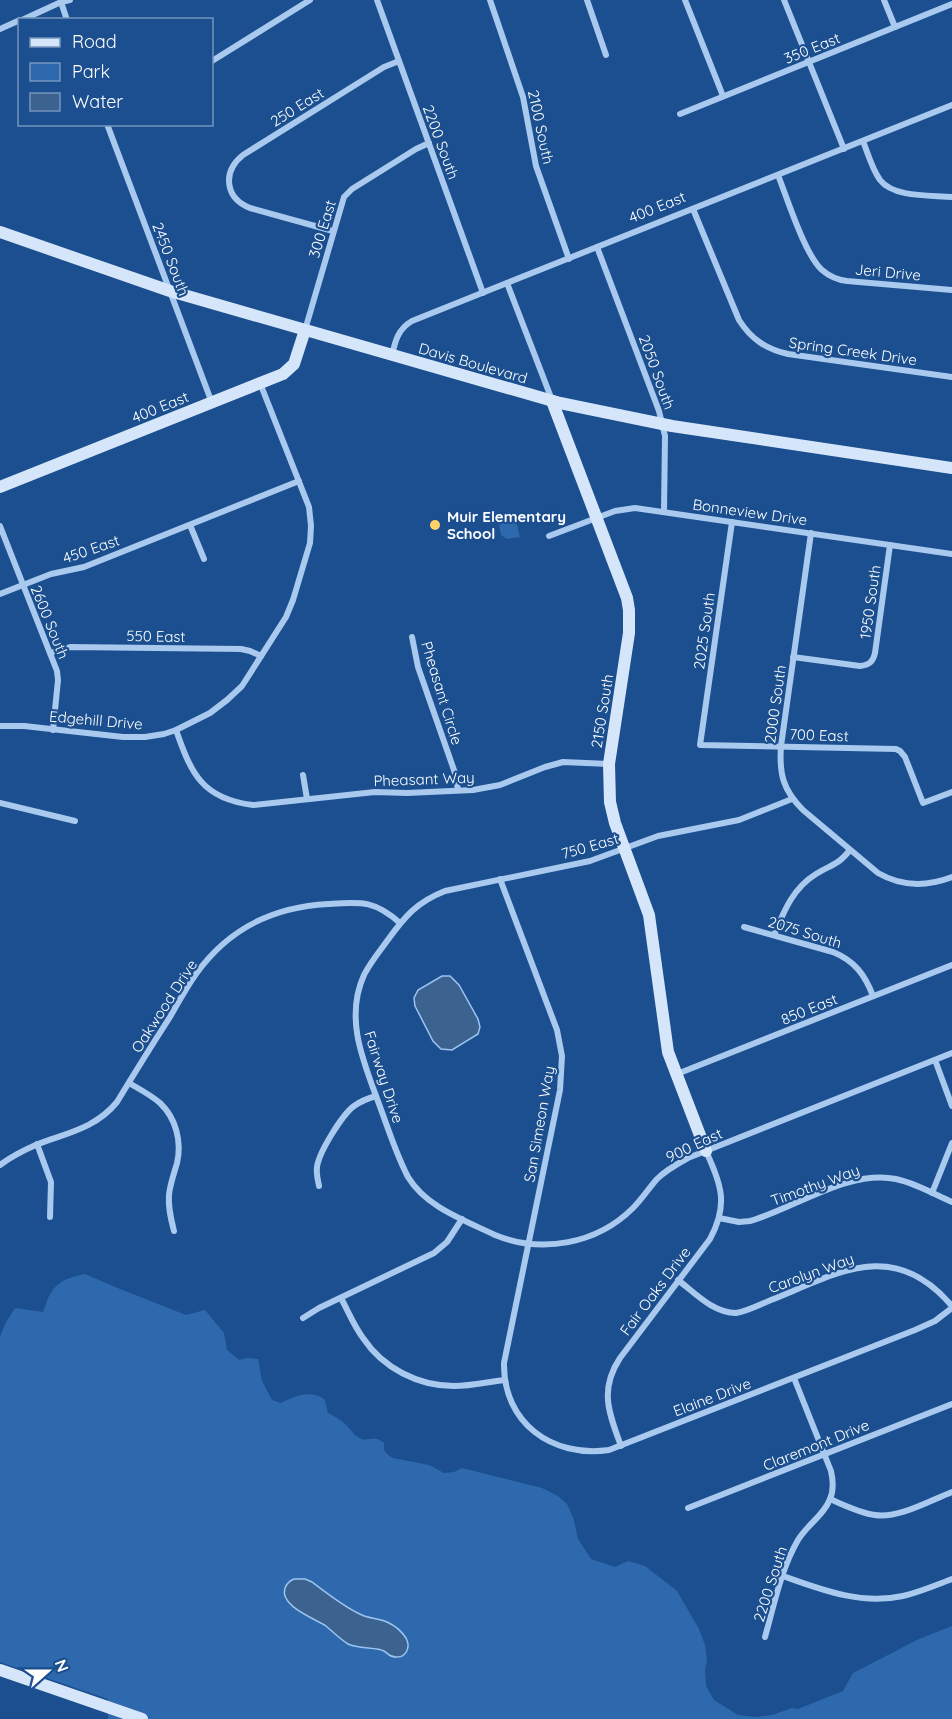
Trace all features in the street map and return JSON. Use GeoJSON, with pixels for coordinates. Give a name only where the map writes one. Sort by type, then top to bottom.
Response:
{"type":"FeatureCollection","features":[{"type":"Feature","properties":{"kind":"street"},"geometry":{"type":"LineString","coordinates":[[25,18],[70,0]]}},
{"type":"Feature","properties":{"kind":"street"},"geometry":{"type":"LineString","coordinates":[[213,60],[310,0]]}},
{"type":"Feature","properties":{"kind":"street","name":"2200 South"},"geometry":{"type":"LineString","coordinates":[[376,0],[483,293]]}},
{"type":"Feature","properties":{"kind":"street","name":"2100 South"},"geometry":{"type":"LineString","coordinates":[[490,0],[523,97],[536,166],[569,259]]}},
{"type":"Feature","properties":{"kind":"street"},"geometry":{"type":"LineString","coordinates":[[587,0],[606,55]]}},
{"type":"Feature","properties":{"kind":"street"},"geometry":{"type":"LineString","coordinates":[[685,0],[723,96]]}},
{"type":"Feature","properties":{"kind":"street"},"geometry":{"type":"LineString","coordinates":[[784,0],[844,149]]}},
{"type":"Feature","properties":{"kind":"street"},"geometry":{"type":"LineString","coordinates":[[884,0],[895,27]]}},
{"type":"Feature","properties":{"kind":"street"},"geometry":{"type":"LineString","coordinates":[[61,2],[66,18]]}},
{"type":"Feature","properties":{"kind":"street","name":"350 East"},"geometry":{"type":"LineString","coordinates":[[680,114],[952,4]]}},
{"type":"Feature","properties":{"kind":"street"},"geometry":{"type":"LineString","coordinates":[[0,29],[18,21]]}},
{"type":"Feature","properties":{"kind":"street","name":"250 East"},"geometry":{"type":"LineString","coordinates":[[333,231],[246,206],[231,190],[230,175],[233,166],[240,158],[384,67],[399,61]]}},
{"type":"Feature","properties":{"kind":"street","name":"400 East"},"geometry":{"type":"LineString","coordinates":[[392,356],[399,334],[406,324],[952,105]]}},
{"type":"Feature","properties":{"kind":"street","name":"2450 South"},"geometry":{"type":"LineString","coordinates":[[108,126],[212,403]]}},
{"type":"Feature","properties":{"kind":"street"},"geometry":{"type":"LineString","coordinates":[[863,141],[878,178],[890,189],[906,193],[952,197]]}},
{"type":"Feature","properties":{"kind":"street","name":"300 East"},"geometry":{"type":"LineString","coordinates":[[305,330],[342,200],[349,191],[429,143]]}},
{"type":"Feature","properties":{"kind":"street","name":"Jeri Drive"},"geometry":{"type":"LineString","coordinates":[[778,175],[809,252],[816,264],[827,274],[847,281],[952,290]]}},
{"type":"Feature","properties":{"kind":"street","name":"Spring Creek Drive"},"geometry":{"type":"LineString","coordinates":[[693,209],[739,320],[750,335],[764,346],[788,354],[952,377]]}},
{"type":"Feature","properties":{"kind":"street","name":"Davis Boulevard"},"geometry":{"type":"LineString","coordinates":[[0,232],[170,291],[552,401],[663,424],[952,468]]}},
{"type":"Feature","properties":{"kind":"street","name":"2050 South"},"geometry":{"type":"LineString","coordinates":[[597,247],[655,396],[663,424],[665,436],[664,512]]}},
{"type":"Feature","properties":{"kind":"street","name":"2150 South"},"geometry":{"type":"LineString","coordinates":[[507,283],[623,586],[629,610],[630,621],[609,764],[609,802],[649,915],[666,1043],[706,1151]]}},
{"type":"Feature","properties":{"kind":"street","name":"400 East"},"geometry":{"type":"LineString","coordinates":[[0,487],[278,376],[291,368],[297,357],[305,330]]}},
{"type":"Feature","properties":{"kind":"street","name":"Edgehill Drive"},"geometry":{"type":"LineString","coordinates":[[0,726],[24,726],[135,738],[164,734],[205,716],[242,686],[290,608],[310,543],[309,507],[260,383]]}},
{"type":"Feature","properties":{"kind":"street","name":"450 East"},"geometry":{"type":"LineString","coordinates":[[0,594],[51,574],[78,569],[299,481]]}},
{"type":"Feature","properties":{"kind":"street","name":"Bonneview Drive"},"geometry":{"type":"LineString","coordinates":[[549,536],[597,517],[625,509],[664,512],[952,554]]}},
{"type":"Feature","properties":{"kind":"street","name":"2025 South"},"geometry":{"type":"LineString","coordinates":[[700,745],[732,522]]}},
{"type":"Feature","properties":{"kind":"street"},"geometry":{"type":"LineString","coordinates":[[190,525],[204,559]]}},
{"type":"Feature","properties":{"kind":"street","name":"2600 South"},"geometry":{"type":"LineString","coordinates":[[0,526],[57,671],[53,729]]}},
{"type":"Feature","properties":{"kind":"street","name":"2000 South"},"geometry":{"type":"LineString","coordinates":[[811,533],[781,746],[782,778],[792,799],[803,810],[878,873],[909,885],[927,884],[952,877]]}},
{"type":"Feature","properties":{"kind":"street","name":"1950 South"},"geometry":{"type":"LineString","coordinates":[[793,657],[860,666],[870,663],[875,653],[890,545]]}},
{"type":"Feature","properties":{"kind":"street","name":"Pheasant Circle"},"geometry":{"type":"LineString","coordinates":[[412,637],[418,667],[459,790]]}},
{"type":"Feature","properties":{"kind":"street","name":"550 East"},"geometry":{"type":"LineString","coordinates":[[50,653],[70,647],[241,649],[261,656]]}},
{"type":"Feature","properties":{"kind":"street","name":"Pheasant Way"},"geometry":{"type":"LineString","coordinates":[[176,730],[186,757],[196,776],[205,786],[222,797],[240,803],[259,805],[375,792],[407,793],[483,788],[500,785],[563,762],[609,764]]}},
{"type":"Feature","properties":{"kind":"street","name":"700 East"},"geometry":{"type":"LineString","coordinates":[[700,745],[891,749],[900,751],[905,757],[923,803],[952,792]]}},
{"type":"Feature","properties":{"kind":"street"},"geometry":{"type":"LineString","coordinates":[[303,775],[307,799]]}},
{"type":"Feature","properties":{"kind":"street","name":"750 East"},"geometry":{"type":"LineString","coordinates":[[400,923],[418,904],[445,891],[590,861],[658,837],[740,820],[792,799]]}},
{"type":"Feature","properties":{"kind":"street"},"geometry":{"type":"LineString","coordinates":[[0,803],[75,821]]}},
{"type":"Feature","properties":{"kind":"street"},"geometry":{"type":"LineString","coordinates":[[774,935],[787,904],[800,888],[818,872],[841,861],[850,850]]}},
{"type":"Feature","properties":{"kind":"street","name":"San Simeon Way"},"geometry":{"type":"LineString","coordinates":[[500,879],[557,1030],[562,1056],[560,1090],[506,1348],[504,1380]]}},
{"type":"Feature","properties":{"kind":"street","name":"Oakwood Drive"},"geometry":{"type":"LineString","coordinates":[[0,1165],[37,1144],[101,1119],[117,1102],[195,975],[215,952],[249,926],[272,914],[294,908],[352,902],[380,908],[400,923]]}},
{"type":"Feature","properties":{"kind":"street","name":"Fairway Drive"},"geometry":{"type":"LineString","coordinates":[[400,923],[369,966],[361,984],[356,1003],[355,1022],[358,1041],[376,1096],[404,1170],[412,1184],[427,1199],[462,1219]]}},
{"type":"Feature","properties":{"kind":"street","name":"2075 South"},"geometry":{"type":"LineString","coordinates":[[744,927],[833,952],[849,960],[866,978],[873,996]]}},
{"type":"Feature","properties":{"kind":"street","name":"850 East"},"geometry":{"type":"LineString","coordinates":[[676,1075],[952,965]]}},
{"type":"Feature","properties":{"kind":"street","name":"900 East"},"geometry":{"type":"LineString","coordinates":[[462,1219],[501,1238],[528,1244],[549,1245],[587,1237],[604,1230],[620,1219],[633,1208],[663,1173],[688,1158],[952,1053]]}},
{"type":"Feature","properties":{"kind":"street"},"geometry":{"type":"LineString","coordinates":[[935,1060],[952,1106]]}},
{"type":"Feature","properties":{"kind":"street"},"geometry":{"type":"LineString","coordinates":[[129,1083],[160,1103],[170,1116],[177,1132],[179,1156],[168,1203],[174,1231]]}},
{"type":"Feature","properties":{"kind":"street"},"geometry":{"type":"LineString","coordinates":[[319,1186],[317,1170],[319,1160],[340,1121],[356,1104],[376,1096]]}},
{"type":"Feature","properties":{"kind":"street"},"geometry":{"type":"LineString","coordinates":[[932,1193],[952,1143]]}},
{"type":"Feature","properties":{"kind":"street"},"geometry":{"type":"LineString","coordinates":[[37,1144],[51,1182],[50,1217]]}},
{"type":"Feature","properties":{"kind":"street","name":"Fair Oaks Drive"},"geometry":{"type":"LineString","coordinates":[[621,1446],[608,1407],[610,1376],[620,1358],[710,1239],[722,1208],[720,1186],[706,1151]]}},
{"type":"Feature","properties":{"kind":"street","name":"Timothy Way"},"geometry":{"type":"LineString","coordinates":[[719,1218],[740,1222],[750,1221],[849,1182],[866,1178],[894,1179],[952,1202]]}},
{"type":"Feature","properties":{"kind":"street"},"geometry":{"type":"LineString","coordinates":[[303,1318],[319,1308],[434,1253],[447,1242],[462,1219]]}},
{"type":"Feature","properties":{"kind":"street","name":"Carolyn Way"},"geometry":{"type":"LineString","coordinates":[[678,1281],[714,1307],[724,1312],[736,1313],[851,1269],[893,1267],[914,1275],[943,1296],[952,1307]]}},
{"type":"Feature","properties":{"kind":"street"},"geometry":{"type":"LineString","coordinates":[[341,1298],[370,1348],[387,1364],[405,1375],[424,1382],[452,1386],[504,1380]]}},
{"type":"Feature","properties":{"kind":"street","name":"Elaine Drive"},"geometry":{"type":"LineString","coordinates":[[504,1380],[517,1412],[532,1430],[547,1441],[563,1448],[585,1452],[609,1450],[915,1330],[935,1321],[952,1307]]}},
{"type":"Feature","properties":{"kind":"street"},"geometry":{"type":"LineString","coordinates":[[794,1378],[833,1478],[830,1499],[870,1514],[885,1516],[952,1492]]}},
{"type":"Feature","properties":{"kind":"street","name":"Claremont Drive"},"geometry":{"type":"LineString","coordinates":[[688,1508],[952,1404]]}},
{"type":"Feature","properties":{"kind":"street","name":"2200 South"},"geometry":{"type":"LineString","coordinates":[[765,1637],[783,1576],[799,1539],[830,1499]]}},
{"type":"Feature","properties":{"kind":"street"},"geometry":{"type":"LineString","coordinates":[[783,1576],[843,1596],[874,1599],[904,1596],[952,1579]]}},
{"type":"Feature","properties":{"kind":"street"},"geometry":{"type":"LineString","coordinates":[[0,1670],[142,1719]]}},
{"type":"Feature","properties":{"kind":"green space"},"geometry":{"type":"Polygon","coordinates":[[[509,517],[516,520],[520,537],[507,539],[501,535],[499,525],[502,519],[509,517]]]}},
{"type":"Feature","properties":{"kind":"green space"},"geometry":{"type":"Polygon","coordinates":[[[85,1274],[186,1315],[205,1310],[224,1333],[227,1350],[239,1360],[258,1359],[262,1381],[272,1400],[281,1403],[309,1394],[320,1397],[325,1400],[328,1413],[361,1439],[380,1440],[384,1443],[384,1450],[393,1458],[429,1465],[444,1473],[462,1468],[542,1488],[558,1496],[567,1504],[573,1517],[578,1539],[591,1559],[615,1567],[628,1561],[645,1566],[677,1591],[699,1629],[705,1645],[706,1686],[714,1700],[738,1715],[756,1717],[772,1715],[792,1708],[798,1709],[843,1691],[853,1673],[919,1639],[952,1626],[952,1719],[108,1719],[108,1699],[0,1662],[0,1337],[15,1308],[43,1312],[57,1285],[85,1274]]]}},
{"type":"Feature","properties":{"kind":"water"},"geometry":{"type":"Polygon","coordinates":[[[442,976],[450,976],[459,985],[480,1027],[478,1034],[452,1050],[441,1049],[433,1041],[415,1006],[414,998],[418,990],[442,976]]]}},
{"type":"Feature","properties":{"kind":"water"},"geometry":{"type":"Polygon","coordinates":[[[294,1579],[305,1579],[312,1582],[356,1612],[391,1624],[406,1638],[407,1651],[400,1657],[394,1657],[381,1650],[348,1644],[326,1626],[292,1606],[287,1600],[285,1588],[288,1582],[294,1579]]]}},
{"type":"Feature","properties":{"kind":"place","name":"Muir Elementary School"},"geometry":{"type":"Point","coordinates":[435,525]}}]}
